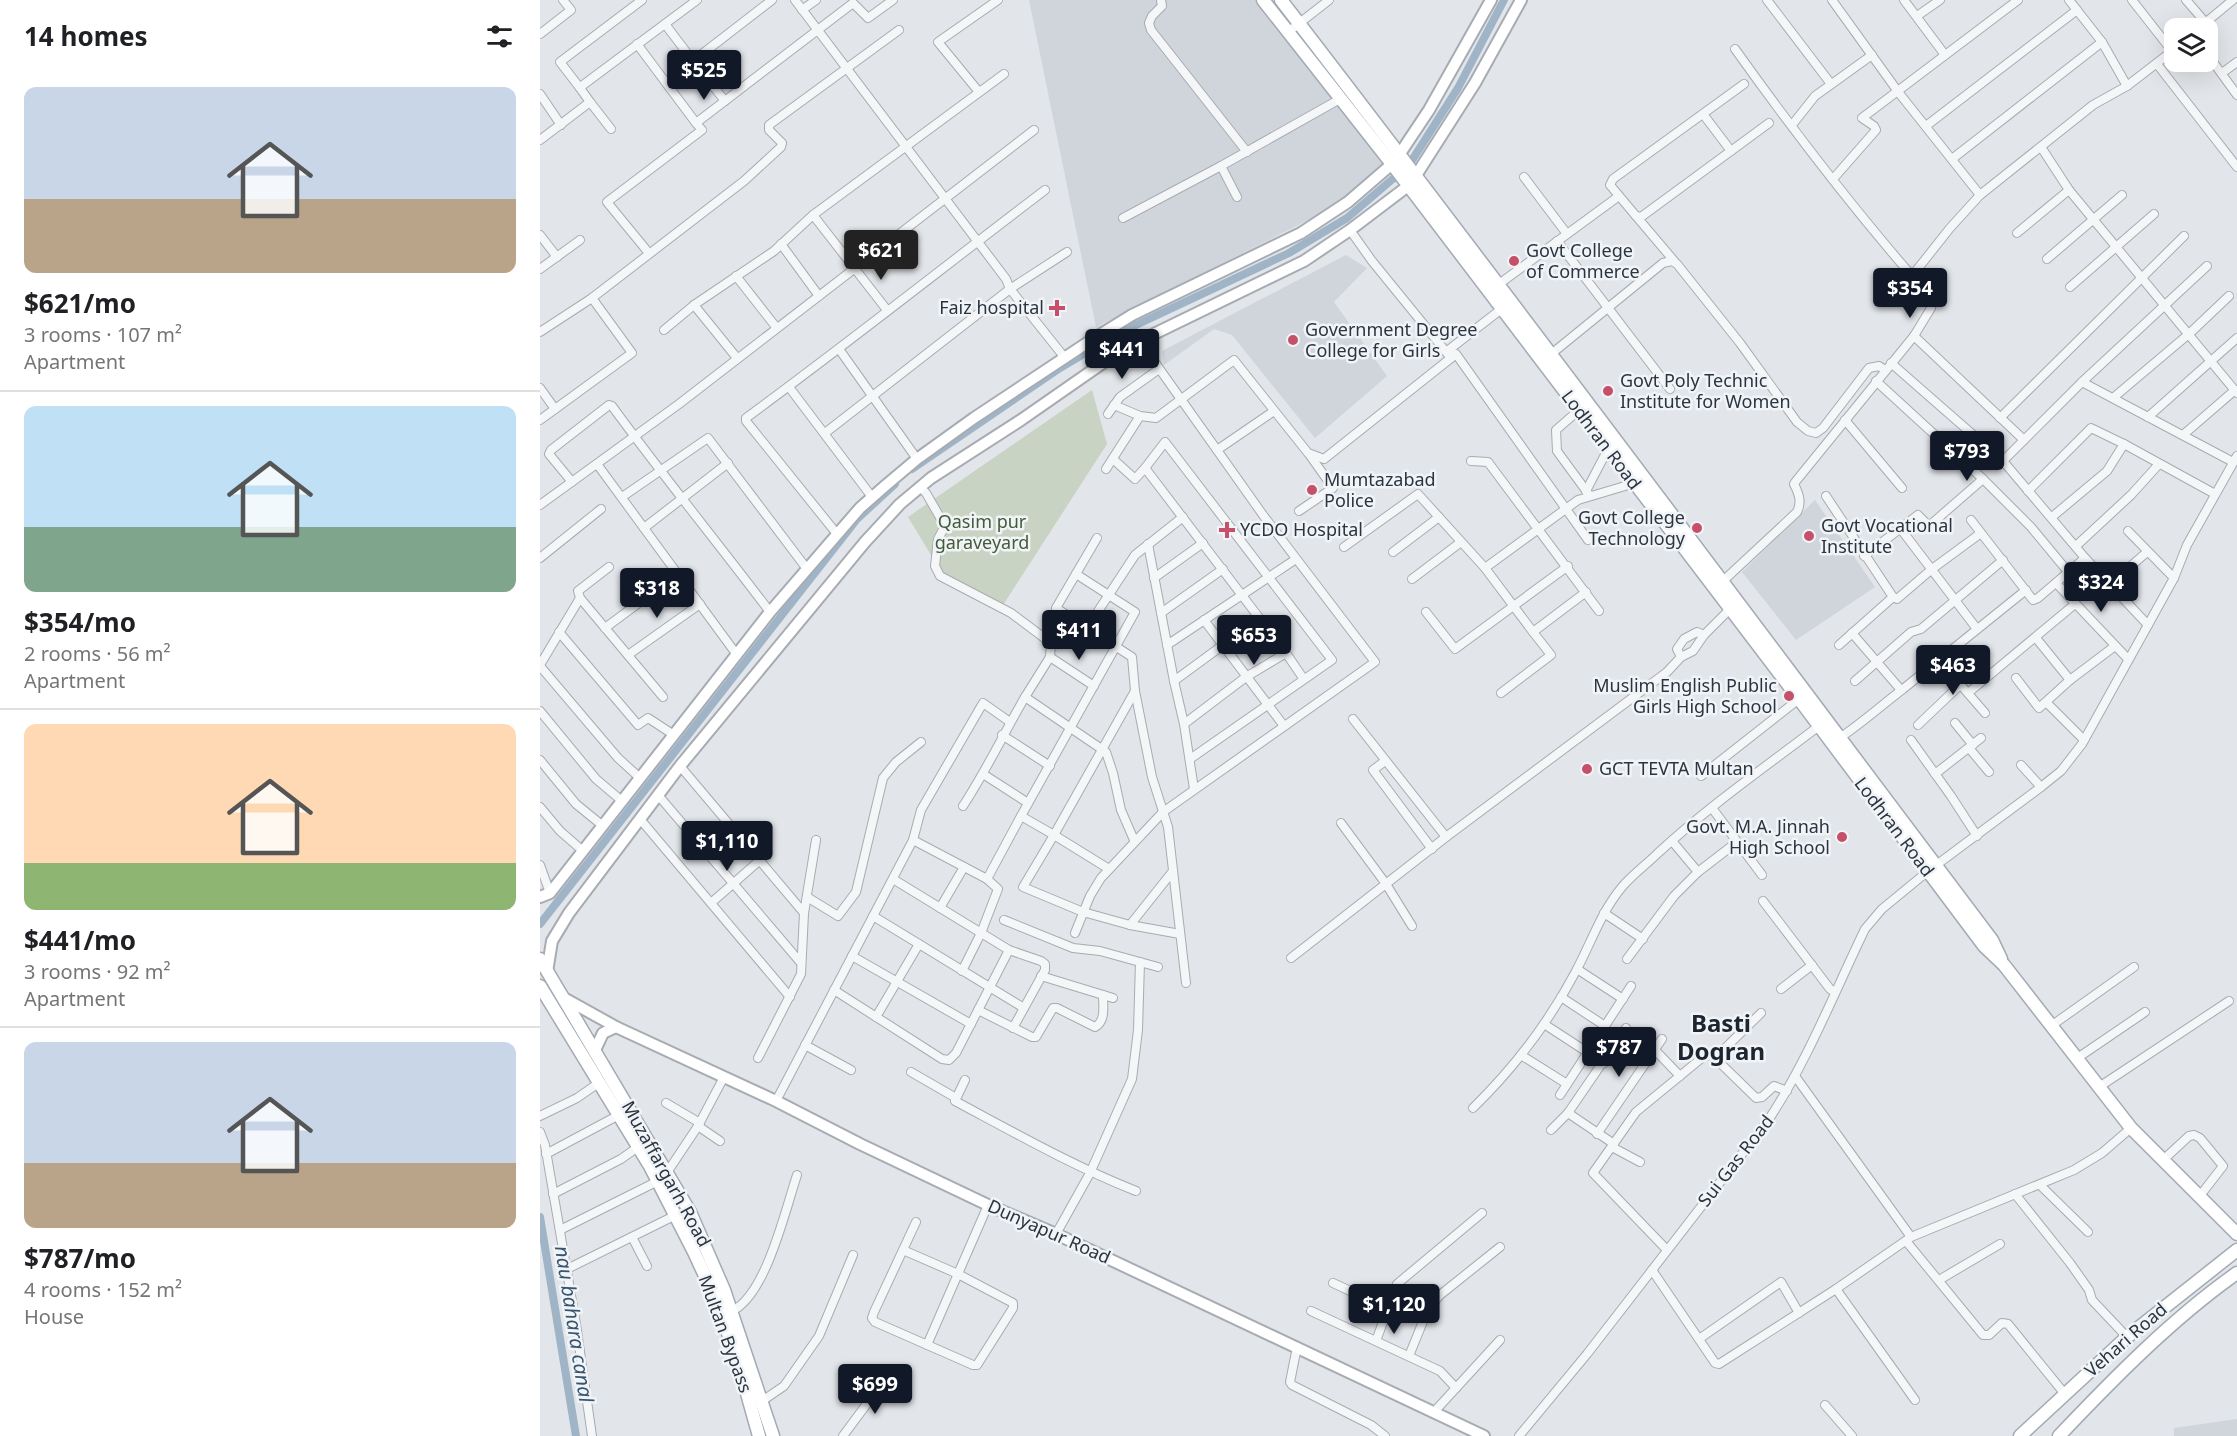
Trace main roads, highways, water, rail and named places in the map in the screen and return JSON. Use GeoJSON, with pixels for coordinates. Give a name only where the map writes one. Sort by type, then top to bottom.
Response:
{"type":"FeatureCollection","features":[{"type":"Feature","properties":{"kind":"main road","name":"Lodhran Road"},"geometry":{"type":"LineString","coordinates":[[1263,0],[1340,99],[1395,160]]}},
{"type":"Feature","properties":{"kind":"main road","name":"Lodhran Road"},"geometry":{"type":"LineString","coordinates":[[1281,0],[1395,160],[1506,305],[1579,410],[1819,726],[1931,869]]}},
{"type":"Feature","properties":{"kind":"main road","name":"Lodhran Road"},"geometry":{"type":"LineString","coordinates":[[1410,179],[1499,284],[1506,305],[1550,355],[1841,737],[1983,946],[2004,965],[2131,1128],[2237,1234]]}},
{"type":"Feature","properties":{"kind":"main road","name":"Muzaffargarh Road"},"geometry":{"type":"LineString","coordinates":[[540,959],[595,1050],[660,1166],[690,1212],[712,1258],[732,1311],[773,1436]]}},
{"type":"Feature","properties":{"kind":"main road","name":"Multan Bypass"},"geometry":{"type":"LineString","coordinates":[[540,987],[546,1002],[600,1082],[638,1147],[660,1166],[658,1181],[717,1304],[739,1365],[759,1436]]}},
{"type":"Feature","properties":{"kind":"main road","name":"Vehari Road"},"geometry":{"type":"LineString","coordinates":[[2020,1436],[2127,1337],[2237,1250]]}},
{"type":"Feature","properties":{"kind":"main road","name":"Vehari Road"},"geometry":{"type":"LineString","coordinates":[[2060,1436],[2116,1378],[2183,1316],[2237,1273]]}},
{"type":"Feature","properties":{"kind":"waterway"},"geometry":{"type":"LineString","coordinates":[[912,469],[1060,368],[1117,334],[1289,253],[1347,218],[1409,165],[1458,88],[1504,0]]}},
{"type":"Feature","properties":{"kind":"waterway"},"geometry":{"type":"LineString","coordinates":[[540,924],[857,519],[895,484]]}},
{"type":"Feature","properties":{"kind":"waterway","name":"nau bahara canal"},"geometry":{"type":"LineString","coordinates":[[540,1217],[576,1436]]}},
{"type":"Feature","properties":{"kind":"place","name":"Govt College of Commerce"},"geometry":{"type":"Point","coordinates":[1514,261]}},
{"type":"Feature","properties":{"kind":"place","name":"Faiz hospital"},"geometry":{"type":"Point","coordinates":[1057,308]}},
{"type":"Feature","properties":{"kind":"place","name":"Government Degree College for Girls"},"geometry":{"type":"Point","coordinates":[1293,340]}},
{"type":"Feature","properties":{"kind":"place","name":"Govt Poly Technic Institute for Women"},"geometry":{"type":"Point","coordinates":[1608,391]}},
{"type":"Feature","properties":{"kind":"place","name":"Mumtazabad Police"},"geometry":{"type":"Point","coordinates":[1312,490]}},
{"type":"Feature","properties":{"kind":"place","name":"Govt College Technology"},"geometry":{"type":"Point","coordinates":[1697,528]}},
{"type":"Feature","properties":{"kind":"place","name":"YCDO Hospital"},"geometry":{"type":"Point","coordinates":[1227,530]}},
{"type":"Feature","properties":{"kind":"place","name":"Govt Vocational Institute"},"geometry":{"type":"Point","coordinates":[1809,536]}},
{"type":"Feature","properties":{"kind":"place","name":"Muslim English Public Girls High School"},"geometry":{"type":"Point","coordinates":[1789,696]}},
{"type":"Feature","properties":{"kind":"place","name":"GCT TEVTA Multan"},"geometry":{"type":"Point","coordinates":[1587,769]}},
{"type":"Feature","properties":{"kind":"place","name":"Govt. M.A. Jinnah High School"},"geometry":{"type":"Point","coordinates":[1842,837]}},
{"type":"Feature","properties":{"kind":"district","name":"Basti Dogran"},"geometry":{"type":"Point","coordinates":[1721,1038]}},
{"type":"Feature","properties":{"kind":"park label","name":"Qasim pur garaveyard"},"geometry":{"type":"Point","coordinates":[982,532]}}]}
